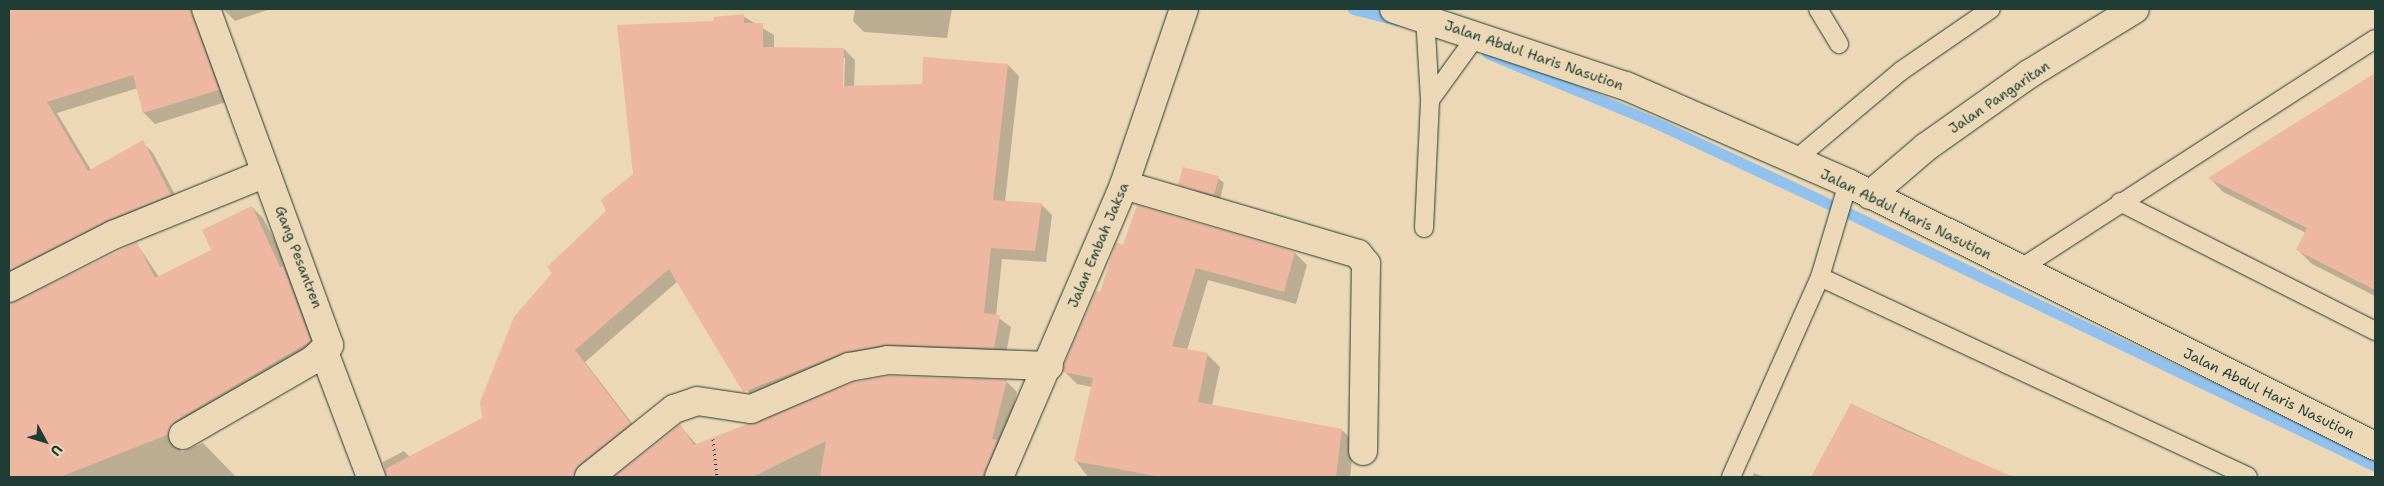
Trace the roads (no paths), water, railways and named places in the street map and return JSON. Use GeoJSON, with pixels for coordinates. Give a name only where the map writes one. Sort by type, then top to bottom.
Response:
{"type":"FeatureCollection","features":[{"type":"Feature","properties":{"kind":"main road","name":"Gang Pesantren"},"geometry":{"type":"LineString","coordinates":[[206,9],[266,173],[324,321],[329,345],[324,352]]}},
{"type":"Feature","properties":{"kind":"main road","name":"Jalan Embah Jaksa"},"geometry":{"type":"LineString","coordinates":[[998,477],[1049,366],[1081,280],[1124,186],[1184,9]]}},
{"type":"Feature","properties":{"kind":"main road","name":"Jalan Abdul Haris Nasution"},"geometry":{"type":"LineString","coordinates":[[1394,9],[1425,17],[1626,86],[1859,189],[2018,270],[2375,446]]}},
{"type":"Feature","properties":{"kind":"main road","name":"Jalan Pangaritan"},"geometry":{"type":"LineString","coordinates":[[1859,189],[1926,146],[2013,85],[2135,9]]}},
{"type":"Feature","properties":{"kind":"main road"},"geometry":{"type":"LineString","coordinates":[[9,288],[114,235],[266,173]]}},
{"type":"Feature","properties":{"kind":"main road"},"geometry":{"type":"LineString","coordinates":[[1124,186],[1358,254],[1366,264],[1363,451]]}},
{"type":"Feature","properties":{"kind":"main road"},"geometry":{"type":"LineString","coordinates":[[183,435],[324,352],[370,477]]}},
{"type":"Feature","properties":{"kind":"main road"},"geometry":{"type":"LineString","coordinates":[[589,477],[674,409],[698,401],[751,409],[849,367],[887,360],[1049,366]]}},
{"type":"Feature","properties":{"kind":"lane"},"geometry":{"type":"LineString","coordinates":[[1818,9],[1839,44]]}},
{"type":"Feature","properties":{"kind":"lane"},"geometry":{"type":"LineString","coordinates":[[1794,161],[1901,71],[1991,9]]}},
{"type":"Feature","properties":{"kind":"lane"},"geometry":{"type":"LineString","coordinates":[[1424,228],[1430,100],[1425,17]]}},
{"type":"Feature","properties":{"kind":"lane"},"geometry":{"type":"LineString","coordinates":[[1430,100],[1477,35]]}},
{"type":"Feature","properties":{"kind":"lane"},"geometry":{"type":"LineString","coordinates":[[2018,270],[2120,202],[2375,39]]}},
{"type":"Feature","properties":{"kind":"lane"},"geometry":{"type":"LineString","coordinates":[[1732,477],[1859,189]]}},
{"type":"Feature","properties":{"kind":"lane"},"geometry":{"type":"LineString","coordinates":[[2120,202],[2375,331]]}},
{"type":"Feature","properties":{"kind":"lane"},"geometry":{"type":"LineString","coordinates":[[1820,277],[2248,477]]}},
{"type":"Feature","properties":{"kind":"waterway"},"geometry":{"type":"LineString","coordinates":[[1353,9],[1397,20]]}},
{"type":"Feature","properties":{"kind":"waterway"},"geometry":{"type":"LineString","coordinates":[[1487,53],[1656,123],[1840,209]]}},
{"type":"Feature","properties":{"kind":"waterway"},"geometry":{"type":"LineString","coordinates":[[1842,210],[2375,466]]}}]}
